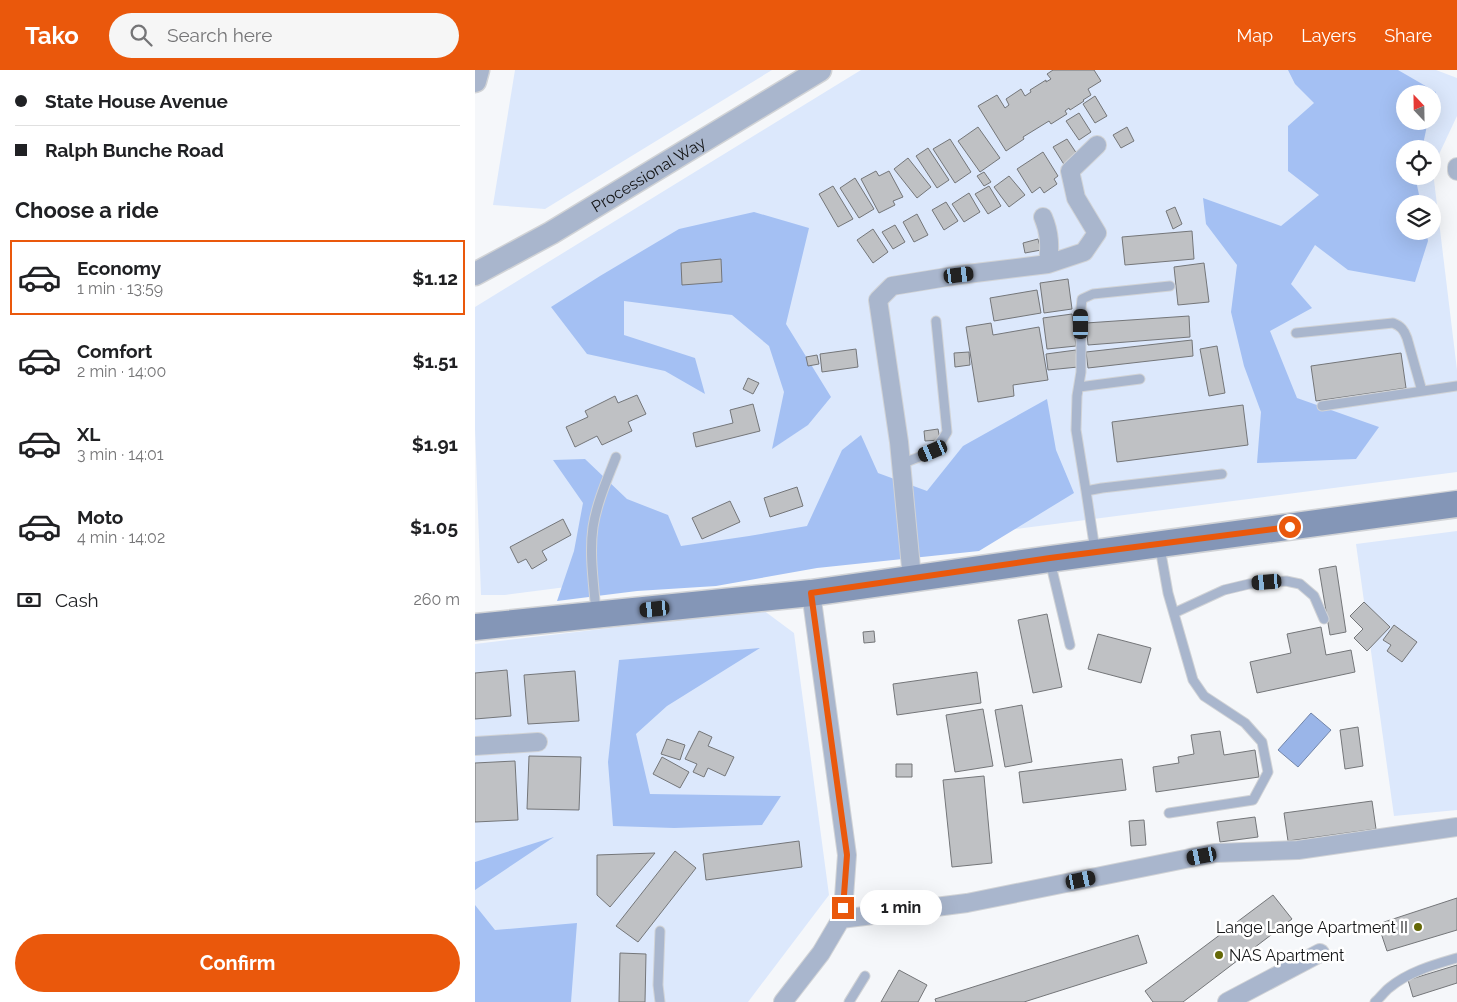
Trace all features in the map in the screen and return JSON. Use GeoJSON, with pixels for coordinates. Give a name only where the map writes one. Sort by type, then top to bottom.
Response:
{"type":"FeatureCollection","features":[{"type":"Feature","properties":{"kind":"main road"},"geometry":{"type":"LineString","coordinates":[[475,627],[811,593],[1050,558],[1457,504]]}},
{"type":"Feature","properties":{"kind":"street"},"geometry":{"type":"LineString","coordinates":[[475,81],[478,70]]}},
{"type":"Feature","properties":{"kind":"street","name":"Processional Way"},"geometry":{"type":"LineString","coordinates":[[475,274],[551,233],[820,70]]}},
{"type":"Feature","properties":{"kind":"street"},"geometry":{"type":"LineString","coordinates":[[913,578],[901,464],[878,300],[892,286],[959,275],[1048,264],[1084,252],[1097,233],[1076,198],[1070,171],[1097,145]]}},
{"type":"Feature","properties":{"kind":"street"},"geometry":{"type":"LineString","coordinates":[[1043,217],[1048,229],[1050,244],[1048,264]]}},
{"type":"Feature","properties":{"kind":"street"},"geometry":{"type":"LineString","coordinates":[[789,999],[821,953],[841,919],[847,855],[811,593]]}},
{"type":"Feature","properties":{"kind":"street"},"geometry":{"type":"LineString","coordinates":[[475,746],[537,742]]}},
{"type":"Feature","properties":{"kind":"street"},"geometry":{"type":"LineString","coordinates":[[841,919],[967,903],[1215,853],[1298,850],[1457,828]]}},
{"type":"Feature","properties":{"kind":"street"},"geometry":{"type":"LineString","coordinates":[[1227,1002],[1320,953]]}},
{"type":"Feature","properties":{"kind":"lane"},"geometry":{"type":"LineString","coordinates":[[1096,553],[1076,430],[1081,372],[1082,299],[1093,294],[1170,286]]}},
{"type":"Feature","properties":{"kind":"lane"},"geometry":{"type":"LineString","coordinates":[[901,464],[933,451],[941,443],[947,432],[936,321]]}},
{"type":"Feature","properties":{"kind":"lane"},"geometry":{"type":"LineString","coordinates":[[1297,332],[1393,324],[1399,326],[1404,330],[1407,338],[1422,391]]}},
{"type":"Feature","properties":{"kind":"lane"},"geometry":{"type":"LineString","coordinates":[[1079,387],[1140,379]]}},
{"type":"Feature","properties":{"kind":"lane"},"geometry":{"type":"LineString","coordinates":[[1321,406],[1457,386]]}},
{"type":"Feature","properties":{"kind":"lane"},"geometry":{"type":"LineString","coordinates":[[596,616],[592,556],[593,528],[601,494],[616,457]]}},
{"type":"Feature","properties":{"kind":"lane"},"geometry":{"type":"LineString","coordinates":[[1086,491],[1221,474]]}},
{"type":"Feature","properties":{"kind":"lane"},"geometry":{"type":"LineString","coordinates":[[1159,545],[1168,593],[1193,680],[1204,696],[1245,723],[1262,742],[1268,772],[1253,800],[1169,813]]}},
{"type":"Feature","properties":{"kind":"lane"},"geometry":{"type":"LineString","coordinates":[[1050,558],[1070,645]]}},
{"type":"Feature","properties":{"kind":"lane"},"geometry":{"type":"LineString","coordinates":[[1174,613],[1224,590],[1249,584],[1286,581],[1300,584],[1314,596],[1323,619]]}},
{"type":"Feature","properties":{"kind":"lane"},"geometry":{"type":"LineString","coordinates":[[660,931],[658,985],[660,1002]]}},
{"type":"Feature","properties":{"kind":"lane"},"geometry":{"type":"LineString","coordinates":[[1375,1002],[1389,988],[1408,975],[1457,958]]}},
{"type":"Feature","properties":{"kind":"lane"},"geometry":{"type":"LineString","coordinates":[[849,1002],[865,976]]}},
{"type":"Feature","properties":{"kind":"shaded area"},"geometry":{"type":"Polygon","coordinates":[[[515,70],[772,70],[545,209],[493,205],[515,70]]]}},
{"type":"Feature","properties":{"kind":"shaded area"},"geometry":{"type":"Polygon","coordinates":[[[861,70],[1436,70],[1457,78],[1457,116],[1441,150],[1441,140],[1396,140],[1396,185],[1435,185],[1436,195],[1396,195],[1396,240],[1441,240],[1441,238],[1457,370],[1457,472],[505,595],[481,595],[475,429],[475,307],[861,70]]]}},
{"type":"Feature","properties":{"kind":"shaded area"},"geometry":{"type":"Polygon","coordinates":[[[1288,70],[1398,70],[1424,85],[1396,85],[1396,130],[1426,130],[1424,140],[1396,140],[1396,185],[1417,185],[1419,195],[1396,195],[1396,240],[1428,241],[1415,282],[1348,270],[1315,245],[1291,284],[1312,308],[1270,331],[1297,398],[1379,427],[1356,459],[1257,463],[1261,412],[1244,366],[1231,312],[1237,265],[1206,224],[1203,198],[1281,226],[1319,195],[1288,171],[1288,126],[1314,103],[1295,84],[1288,70]]]}},
{"type":"Feature","properties":{"kind":"shaded area"},"geometry":{"type":"Polygon","coordinates":[[[754,212],[809,228],[786,324],[831,397],[808,425],[772,449],[784,392],[769,346],[732,315],[624,301],[624,335],[695,358],[705,394],[665,371],[587,354],[551,307],[679,229],[754,212]]]}},
{"type":"Feature","properties":{"kind":"shaded area"},"geometry":{"type":"Polygon","coordinates":[[[1047,399],[1056,450],[1074,493],[979,551],[817,568],[716,586],[637,591],[557,601],[574,551],[583,503],[553,460],[585,459],[627,499],[668,515],[681,546],[807,526],[842,450],[861,435],[878,473],[927,491],[963,446],[1047,399]]]}},
{"type":"Feature","properties":{"kind":"shaded area"},"geometry":{"type":"Polygon","coordinates":[[[1457,531],[1457,810],[1394,816],[1356,544],[1457,531]]]}},
{"type":"Feature","properties":{"kind":"shaded area"},"geometry":{"type":"Polygon","coordinates":[[[763,610],[794,633],[829,895],[748,1002],[475,1002],[475,644],[763,610]]]}},
{"type":"Feature","properties":{"kind":"shaded area"},"geometry":{"type":"Polygon","coordinates":[[[760,648],[667,706],[636,734],[650,794],[781,796],[762,825],[674,828],[613,826],[608,762],[619,660],[760,648]]]}},
{"type":"Feature","properties":{"kind":"shaded area"},"geometry":{"type":"Polygon","coordinates":[[[1311,713],[1331,730],[1298,767],[1278,750],[1311,713]]]}},
{"type":"Feature","properties":{"kind":"shaded area"},"geometry":{"type":"Polygon","coordinates":[[[554,837],[475,890],[475,862],[554,837]]]}},
{"type":"Feature","properties":{"kind":"shaded area"},"geometry":{"type":"Polygon","coordinates":[[[475,905],[495,930],[577,923],[571,1002],[475,1002],[475,905]]]}},
{"type":"Feature","properties":{"kind":"building"},"geometry":{"type":"Polygon","coordinates":[[[1053,70],[1094,70],[1101,81],[1088,89],[1091,95],[1084,101],[1065,111],[1067,114],[1051,124],[1049,121],[1023,137],[1024,139],[1006,151],[978,106],[997,95],[1005,108],[1009,105],[1006,99],[1021,89],[1025,96],[1031,92],[1030,90],[1051,79],[1047,74],[1053,70]]]}},
{"type":"Feature","properties":{"kind":"building"},"geometry":{"type":"Polygon","coordinates":[[[1095,96],[1107,116],[1095,123],[1083,104],[1095,96]]]}},
{"type":"Feature","properties":{"kind":"building"},"geometry":{"type":"Polygon","coordinates":[[[1079,113],[1091,132],[1079,140],[1066,121],[1079,113]]]}},
{"type":"Feature","properties":{"kind":"building"},"geometry":{"type":"Polygon","coordinates":[[[978,127],[1000,158],[980,172],[958,141],[978,127]]]}},
{"type":"Feature","properties":{"kind":"building"},"geometry":{"type":"Polygon","coordinates":[[[1127,127],[1134,141],[1121,148],[1113,135],[1127,127]]]}},
{"type":"Feature","properties":{"kind":"building"},"geometry":{"type":"Polygon","coordinates":[[[950,139],[971,172],[955,183],[933,149],[950,139]]]}},
{"type":"Feature","properties":{"kind":"building"},"geometry":{"type":"Polygon","coordinates":[[[1067,139],[1079,157],[1065,166],[1053,147],[1067,139]]]}},
{"type":"Feature","properties":{"kind":"building"},"geometry":{"type":"Polygon","coordinates":[[[928,148],[949,180],[937,188],[916,156],[928,148]]]}},
{"type":"Feature","properties":{"kind":"building"},"geometry":{"type":"Polygon","coordinates":[[[1043,152],[1058,176],[1054,179],[1057,184],[1044,193],[1040,187],[1032,193],[1017,169],[1043,152]]]}},
{"type":"Feature","properties":{"kind":"building"},"geometry":{"type":"Polygon","coordinates":[[[908,158],[931,187],[917,198],[894,169],[908,158]]]}},
{"type":"Feature","properties":{"kind":"building"},"geometry":{"type":"Polygon","coordinates":[[[876,171],[879,176],[889,171],[903,197],[893,201],[895,205],[879,213],[861,179],[876,171]]]}},
{"type":"Feature","properties":{"kind":"building"},"geometry":{"type":"Polygon","coordinates":[[[984,172],[991,182],[984,186],[977,176],[984,172]]]}},
{"type":"Feature","properties":{"kind":"building"},"geometry":{"type":"Polygon","coordinates":[[[1009,176],[1025,195],[1009,207],[994,187],[1009,176]]]}},
{"type":"Feature","properties":{"kind":"building"},"geometry":{"type":"Polygon","coordinates":[[[855,178],[874,209],[859,218],[840,188],[855,178]]]}},
{"type":"Feature","properties":{"kind":"building"},"geometry":{"type":"Polygon","coordinates":[[[833,186],[853,219],[838,227],[819,194],[833,186]]]}},
{"type":"Feature","properties":{"kind":"building"},"geometry":{"type":"Polygon","coordinates":[[[989,186],[1001,206],[988,214],[975,194],[989,186]]]}},
{"type":"Feature","properties":{"kind":"building"},"geometry":{"type":"Polygon","coordinates":[[[969,193],[980,212],[964,222],[952,204],[969,193]]]}},
{"type":"Feature","properties":{"kind":"building"},"geometry":{"type":"Polygon","coordinates":[[[946,202],[958,221],[944,230],[932,210],[946,202]]]}},
{"type":"Feature","properties":{"kind":"building"},"geometry":{"type":"Polygon","coordinates":[[[1175,207],[1182,224],[1173,229],[1166,211],[1175,207]]]}},
{"type":"Feature","properties":{"kind":"building"},"geometry":{"type":"Polygon","coordinates":[[[917,214],[928,235],[914,242],[903,222],[917,214]]]}},
{"type":"Feature","properties":{"kind":"building"},"geometry":{"type":"Polygon","coordinates":[[[895,225],[905,242],[893,249],[882,232],[895,225]]]}},
{"type":"Feature","properties":{"kind":"building"},"geometry":{"type":"Polygon","coordinates":[[[873,229],[888,252],[873,263],[857,240],[873,229]]]}},
{"type":"Feature","properties":{"kind":"building"},"geometry":{"type":"Polygon","coordinates":[[[1192,231],[1194,259],[1125,265],[1122,237],[1192,231]]]}},
{"type":"Feature","properties":{"kind":"building"},"geometry":{"type":"Polygon","coordinates":[[[1038,239],[1041,250],[1025,253],[1023,243],[1038,239]]]}},
{"type":"Feature","properties":{"kind":"building"},"geometry":{"type":"Polygon","coordinates":[[[721,259],[722,282],[682,285],[681,263],[721,259]]]}},
{"type":"Feature","properties":{"kind":"building"},"geometry":{"type":"Polygon","coordinates":[[[1204,263],[1209,302],[1178,305],[1174,267],[1204,263]]]}},
{"type":"Feature","properties":{"kind":"building"},"geometry":{"type":"Polygon","coordinates":[[[1068,279],[1072,309],[1044,313],[1040,283],[1068,279]]]}},
{"type":"Feature","properties":{"kind":"building"},"geometry":{"type":"Polygon","coordinates":[[[1037,290],[1041,313],[994,321],[990,298],[1037,290]]]}},
{"type":"Feature","properties":{"kind":"building"},"geometry":{"type":"Polygon","coordinates":[[[1072,314],[1076,346],[1047,349],[1043,318],[1072,314]]]}},
{"type":"Feature","properties":{"kind":"building"},"geometry":{"type":"Polygon","coordinates":[[[1189,316],[1190,337],[1088,345],[1086,323],[1189,316]]]}},
{"type":"Feature","properties":{"kind":"building"},"geometry":{"type":"Polygon","coordinates":[[[991,323],[993,335],[1039,327],[1048,380],[1013,385],[1014,396],[978,402],[966,327],[991,323]]]}},
{"type":"Feature","properties":{"kind":"building"},"geometry":{"type":"Polygon","coordinates":[[[1192,340],[1193,356],[1088,368],[1086,352],[1192,340]]]}},
{"type":"Feature","properties":{"kind":"building"},"geometry":{"type":"Polygon","coordinates":[[[1217,346],[1225,393],[1209,396],[1200,349],[1217,346]]]}},
{"type":"Feature","properties":{"kind":"building"},"geometry":{"type":"Polygon","coordinates":[[[856,349],[858,367],[822,372],[820,354],[856,349]]]}},
{"type":"Feature","properties":{"kind":"building"},"geometry":{"type":"Polygon","coordinates":[[[1076,350],[1078,367],[1048,370],[1046,354],[1076,350]]]}},
{"type":"Feature","properties":{"kind":"building"},"geometry":{"type":"Polygon","coordinates":[[[969,352],[970,365],[955,367],[954,353],[969,352]]]}},
{"type":"Feature","properties":{"kind":"building"},"geometry":{"type":"Polygon","coordinates":[[[1401,353],[1406,388],[1316,401],[1311,366],[1401,353]]]}},
{"type":"Feature","properties":{"kind":"building"},"geometry":{"type":"Polygon","coordinates":[[[817,355],[819,364],[808,366],[806,357],[817,355]]]}},
{"type":"Feature","properties":{"kind":"building"},"geometry":{"type":"Polygon","coordinates":[[[748,378],[759,383],[753,394],[743,389],[748,378]]]}},
{"type":"Feature","properties":{"kind":"building"},"geometry":{"type":"Polygon","coordinates":[[[637,395],[646,414],[628,422],[632,431],[602,445],[597,436],[575,447],[566,427],[588,417],[585,411],[615,396],[618,403],[637,395]]]}},
{"type":"Feature","properties":{"kind":"building"},"geometry":{"type":"Polygon","coordinates":[[[753,404],[760,431],[696,447],[693,433],[733,423],[730,410],[753,404]]]}},
{"type":"Feature","properties":{"kind":"building"},"geometry":{"type":"Polygon","coordinates":[[[1243,405],[1248,445],[1117,462],[1112,422],[1243,405]]]}},
{"type":"Feature","properties":{"kind":"building"},"geometry":{"type":"Polygon","coordinates":[[[938,429],[940,440],[925,441],[924,431],[938,429]]]}},
{"type":"Feature","properties":{"kind":"building"},"geometry":{"type":"Polygon","coordinates":[[[797,487],[803,506],[770,517],[764,498],[797,487]]]}},
{"type":"Feature","properties":{"kind":"building"},"geometry":{"type":"Polygon","coordinates":[[[730,501],[740,522],[702,539],[692,518],[730,501]]]}},
{"type":"Feature","properties":{"kind":"building"},"geometry":{"type":"Polygon","coordinates":[[[563,519],[571,535],[542,551],[547,560],[532,569],[526,559],[518,563],[510,547],[563,519]]]}},
{"type":"Feature","properties":{"kind":"building"},"geometry":{"type":"Polygon","coordinates":[[[1336,566],[1346,632],[1330,635],[1319,569],[1336,566]]]}},
{"type":"Feature","properties":{"kind":"building"},"geometry":{"type":"Polygon","coordinates":[[[1364,602],[1390,627],[1367,651],[1354,638],[1363,629],[1350,616],[1364,602]]]}},
{"type":"Feature","properties":{"kind":"building"},"geometry":{"type":"Polygon","coordinates":[[[1047,614],[1062,687],[1033,693],[1018,620],[1047,614]]]}},
{"type":"Feature","properties":{"kind":"building"},"geometry":{"type":"Polygon","coordinates":[[[1394,625],[1417,642],[1402,662],[1387,651],[1391,645],[1383,640],[1394,625]]]}},
{"type":"Feature","properties":{"kind":"building"},"geometry":{"type":"Polygon","coordinates":[[[1321,627],[1326,655],[1351,650],[1355,672],[1257,693],[1250,662],[1291,653],[1287,634],[1321,627]]]}},
{"type":"Feature","properties":{"kind":"building"},"geometry":{"type":"Polygon","coordinates":[[[874,631],[875,642],[864,643],[863,632],[874,631]]]}},
{"type":"Feature","properties":{"kind":"building"},"geometry":{"type":"Polygon","coordinates":[[[1098,634],[1151,648],[1141,683],[1088,669],[1098,634]]]}},
{"type":"Feature","properties":{"kind":"building"},"geometry":{"type":"Polygon","coordinates":[[[507,670],[511,716],[475,719],[475,673],[507,670]]]}},
{"type":"Feature","properties":{"kind":"building"},"geometry":{"type":"Polygon","coordinates":[[[575,671],[579,721],[528,724],[524,675],[575,671]]]}},
{"type":"Feature","properties":{"kind":"building"},"geometry":{"type":"Polygon","coordinates":[[[977,672],[981,703],[897,715],[893,684],[977,672]]]}},
{"type":"Feature","properties":{"kind":"building"},"geometry":{"type":"Polygon","coordinates":[[[1022,705],[1032,762],[1005,767],[995,710],[1022,705]]]}},
{"type":"Feature","properties":{"kind":"building"},"geometry":{"type":"Polygon","coordinates":[[[983,709],[993,766],[955,772],[946,715],[983,709]]]}},
{"type":"Feature","properties":{"kind":"building"},"geometry":{"type":"Polygon","coordinates":[[[1358,727],[1363,766],[1345,769],[1340,730],[1358,727]]]}},
{"type":"Feature","properties":{"kind":"building"},"geometry":{"type":"Polygon","coordinates":[[[699,731],[712,737],[708,746],[734,757],[725,776],[708,768],[704,777],[693,772],[697,764],[685,759],[699,731]]]}},
{"type":"Feature","properties":{"kind":"building"},"geometry":{"type":"Polygon","coordinates":[[[1220,731],[1224,755],[1255,750],[1259,777],[1156,792],[1153,767],[1179,763],[1178,757],[1194,754],[1191,735],[1220,731]]]}},
{"type":"Feature","properties":{"kind":"building"},"geometry":{"type":"Polygon","coordinates":[[[667,739],[685,745],[680,760],[661,754],[667,739]]]}},
{"type":"Feature","properties":{"kind":"building"},"geometry":{"type":"Polygon","coordinates":[[[529,756],[581,757],[579,810],[527,809],[529,756]]]}},
{"type":"Feature","properties":{"kind":"building"},"geometry":{"type":"Polygon","coordinates":[[[662,757],[689,772],[680,788],[653,774],[662,757]]]}},
{"type":"Feature","properties":{"kind":"building"},"geometry":{"type":"Polygon","coordinates":[[[1122,759],[1126,790],[1023,803],[1019,772],[1122,759]]]}},
{"type":"Feature","properties":{"kind":"building"},"geometry":{"type":"Polygon","coordinates":[[[515,761],[518,820],[475,822],[475,763],[515,761]]]}},
{"type":"Feature","properties":{"kind":"building"},"geometry":{"type":"Polygon","coordinates":[[[896,764],[912,764],[912,777],[896,777],[896,764]]]}},
{"type":"Feature","properties":{"kind":"building"},"geometry":{"type":"Polygon","coordinates":[[[984,776],[992,863],[952,867],[943,780],[984,776]]]}},
{"type":"Feature","properties":{"kind":"building"},"geometry":{"type":"Polygon","coordinates":[[[1372,801],[1376,829],[1288,841],[1284,813],[1372,801]]]}},
{"type":"Feature","properties":{"kind":"building"},"geometry":{"type":"Polygon","coordinates":[[[1255,817],[1258,837],[1220,842],[1217,822],[1255,817]]]}},
{"type":"Feature","properties":{"kind":"building"},"geometry":{"type":"Polygon","coordinates":[[[1144,820],[1146,845],[1131,846],[1129,821],[1144,820]]]}},
{"type":"Feature","properties":{"kind":"building"},"geometry":{"type":"Polygon","coordinates":[[[799,841],[802,867],[706,880],[703,854],[799,841]]]}},
{"type":"Feature","properties":{"kind":"building"},"geometry":{"type":"Polygon","coordinates":[[[675,851],[696,868],[638,942],[616,926],[675,851]]]}},
{"type":"Feature","properties":{"kind":"building"},"geometry":{"type":"Polygon","coordinates":[[[655,853],[610,907],[597,895],[597,855],[655,853]]]}},
{"type":"Feature","properties":{"kind":"building","name":"NAS Apartment"},"geometry":{"type":"Polygon","coordinates":[[[1273,895],[1292,919],[1183,1002],[1153,1002],[1145,991],[1273,895]]]}},
{"type":"Feature","properties":{"kind":"building","name":"Lange Lange Apartment II"},"geometry":{"type":"Polygon","coordinates":[[[1457,898],[1457,930],[1387,951],[1378,924],[1457,898]]]}},
{"type":"Feature","properties":{"kind":"building"},"geometry":{"type":"Polygon","coordinates":[[[1138,935],[1147,963],[1024,1002],[936,1002],[935,999],[1138,935]]]}},
{"type":"Feature","properties":{"kind":"building"},"geometry":{"type":"Polygon","coordinates":[[[620,953],[646,954],[645,1002],[619,1002],[620,953]]]}},
{"type":"Feature","properties":{"kind":"building"},"geometry":{"type":"Polygon","coordinates":[[[1457,965],[1457,983],[1413,997],[1408,980],[1457,965]]]}},
{"type":"Feature","properties":{"kind":"building"},"geometry":{"type":"Polygon","coordinates":[[[899,970],[927,985],[918,1002],[881,1002],[899,970]]]}},
{"type":"Feature","properties":{"kind":"place","name":"Lange Lange Apartment II"},"geometry":{"type":"Point","coordinates":[1418,927]}},
{"type":"Feature","properties":{"kind":"place","name":"NAS Apartment"},"geometry":{"type":"Point","coordinates":[1219,955]}},
{"type":"Feature","properties":{"kind":"route"},"geometry":{"type":"LineString","coordinates":[[843,908],[847,855],[811,593],[1050,558],[1290,527]]}}]}
